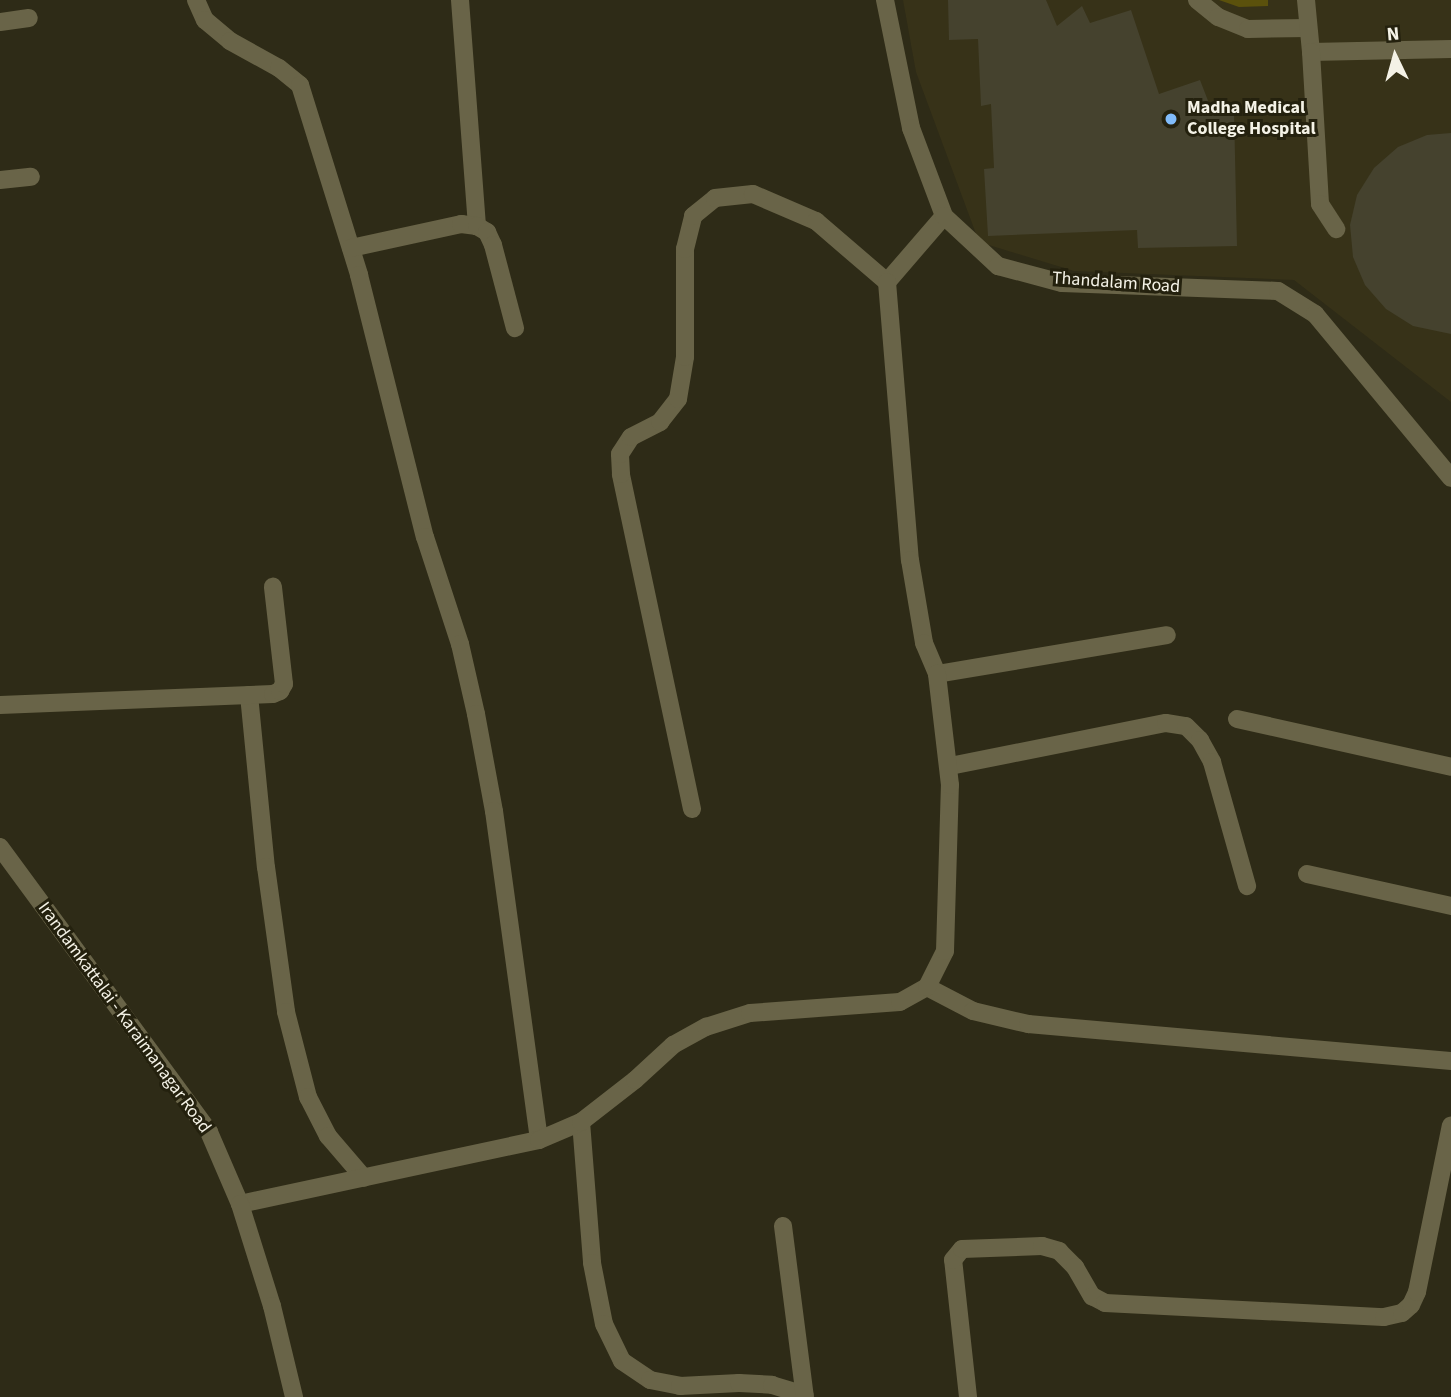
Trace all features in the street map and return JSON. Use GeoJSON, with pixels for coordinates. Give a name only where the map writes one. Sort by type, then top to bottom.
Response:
{"type":"FeatureCollection","features":[{"type":"Feature","properties":{"kind":"street"},"geometry":{"type":"LineString","coordinates":[[196,0],[205,20],[230,41],[279,68],[300,85],[351,248],[425,537],[460,644],[476,714],[494,811],[539,1140]]}},
{"type":"Feature","properties":{"kind":"street"},"geometry":{"type":"LineString","coordinates":[[460,0],[477,226]]}},
{"type":"Feature","properties":{"kind":"street","name":"Thandalam Road"},"geometry":{"type":"LineString","coordinates":[[886,0],[911,128],[944,216],[998,266],[1062,283],[1278,291],[1315,314],[1451,478]]}},
{"type":"Feature","properties":{"kind":"street"},"geometry":{"type":"LineString","coordinates":[[1198,0],[1218,17],[1248,29],[1308,27]]}},
{"type":"Feature","properties":{"kind":"street"},"geometry":{"type":"LineString","coordinates":[[1306,0],[1320,204],[1336,229]]}},
{"type":"Feature","properties":{"kind":"street"},"geometry":{"type":"LineString","coordinates":[[0,22],[29,18]]}},
{"type":"Feature","properties":{"kind":"street"},"geometry":{"type":"LineString","coordinates":[[1311,52],[1451,49]]}},
{"type":"Feature","properties":{"kind":"street"},"geometry":{"type":"LineString","coordinates":[[0,180],[31,177]]}},
{"type":"Feature","properties":{"kind":"street"},"geometry":{"type":"LineString","coordinates":[[240,1204],[539,1140],[580,1122],[635,1080],[673,1045],[706,1027],[750,1013],[900,1002],[927,987],[945,951],[950,766],[937,674],[924,643],[910,560],[887,282],[816,221],[753,194],[715,198],[693,216],[685,249],[685,357],[678,399],[660,422],[631,437],[620,454],[621,474],[692,809]]}},
{"type":"Feature","properties":{"kind":"street"},"geometry":{"type":"LineString","coordinates":[[887,282],[944,216]]}},
{"type":"Feature","properties":{"kind":"street"},"geometry":{"type":"LineString","coordinates":[[351,248],[461,224],[477,226],[486,232],[493,245],[515,328]]}},
{"type":"Feature","properties":{"kind":"street"},"geometry":{"type":"LineString","coordinates":[[0,705],[273,694],[280,691],[284,684],[273,587]]}},
{"type":"Feature","properties":{"kind":"street"},"geometry":{"type":"LineString","coordinates":[[937,674],[1167,635]]}},
{"type":"Feature","properties":{"kind":"street"},"geometry":{"type":"LineString","coordinates":[[249,695],[266,867],[286,1012],[308,1097],[328,1136],[365,1178]]}},
{"type":"Feature","properties":{"kind":"street"},"geometry":{"type":"LineString","coordinates":[[1237,719],[1451,767]]}},
{"type":"Feature","properties":{"kind":"street"},"geometry":{"type":"LineString","coordinates":[[950,766],[1166,723],[1186,726],[1200,740],[1212,762],[1247,886]]}},
{"type":"Feature","properties":{"kind":"street","name":"Irandamkattalai - Karaimanagar Road"},"geometry":{"type":"LineString","coordinates":[[0,847],[209,1132],[240,1204],[272,1306],[294,1397]]}},
{"type":"Feature","properties":{"kind":"street"},"geometry":{"type":"LineString","coordinates":[[1307,874],[1451,906]]}},
{"type":"Feature","properties":{"kind":"street"},"geometry":{"type":"LineString","coordinates":[[927,987],[973,1011],[1028,1024],[1451,1061]]}},
{"type":"Feature","properties":{"kind":"street"},"geometry":{"type":"LineString","coordinates":[[580,1122],[592,1262],[604,1324],[622,1362],[650,1380],[681,1386],[739,1383],[772,1385],[805,1396],[783,1226]]}},
{"type":"Feature","properties":{"kind":"street"},"geometry":{"type":"LineString","coordinates":[[968,1397],[953,1260],[962,1249],[1042,1246],[1059,1251],[1074,1267],[1092,1296],[1119,1305],[1384,1317],[1402,1313],[1412,1305],[1418,1292],[1451,1125]]}},
{"type":"Feature","properties":{"kind":"shaded area"},"geometry":{"type":"Polygon","coordinates":[[[903,0],[1451,0],[1451,402],[1294,280],[1074,271],[979,242],[916,72],[903,0]]]}},
{"type":"Feature","properties":{"kind":"shaded area"},"geometry":{"type":"Polygon","coordinates":[[[1219,0],[1268,0],[1268,6],[1239,7],[1219,0]]]}},
{"type":"Feature","properties":{"kind":"building","name":"Madha Medical College Hospital"},"geometry":{"type":"Polygon","coordinates":[[[948,0],[1046,0],[1057,26],[1082,6],[1090,23],[1131,10],[1159,94],[1200,80],[1212,111],[1234,111],[1237,246],[1138,248],[1137,230],[988,236],[984,169],[994,168],[991,104],[981,106],[978,39],[949,40],[948,0]]]}},
{"type":"Feature","properties":{"kind":"building"},"geometry":{"type":"Polygon","coordinates":[[[1451,133],[1451,334],[1413,326],[1386,309],[1365,285],[1353,257],[1350,225],[1357,195],[1374,168],[1398,147],[1427,135],[1451,133]]]}},
{"type":"Feature","properties":{"kind":"place","name":"Madha Medical College Hospital"},"geometry":{"type":"Point","coordinates":[1171,119]}}]}
